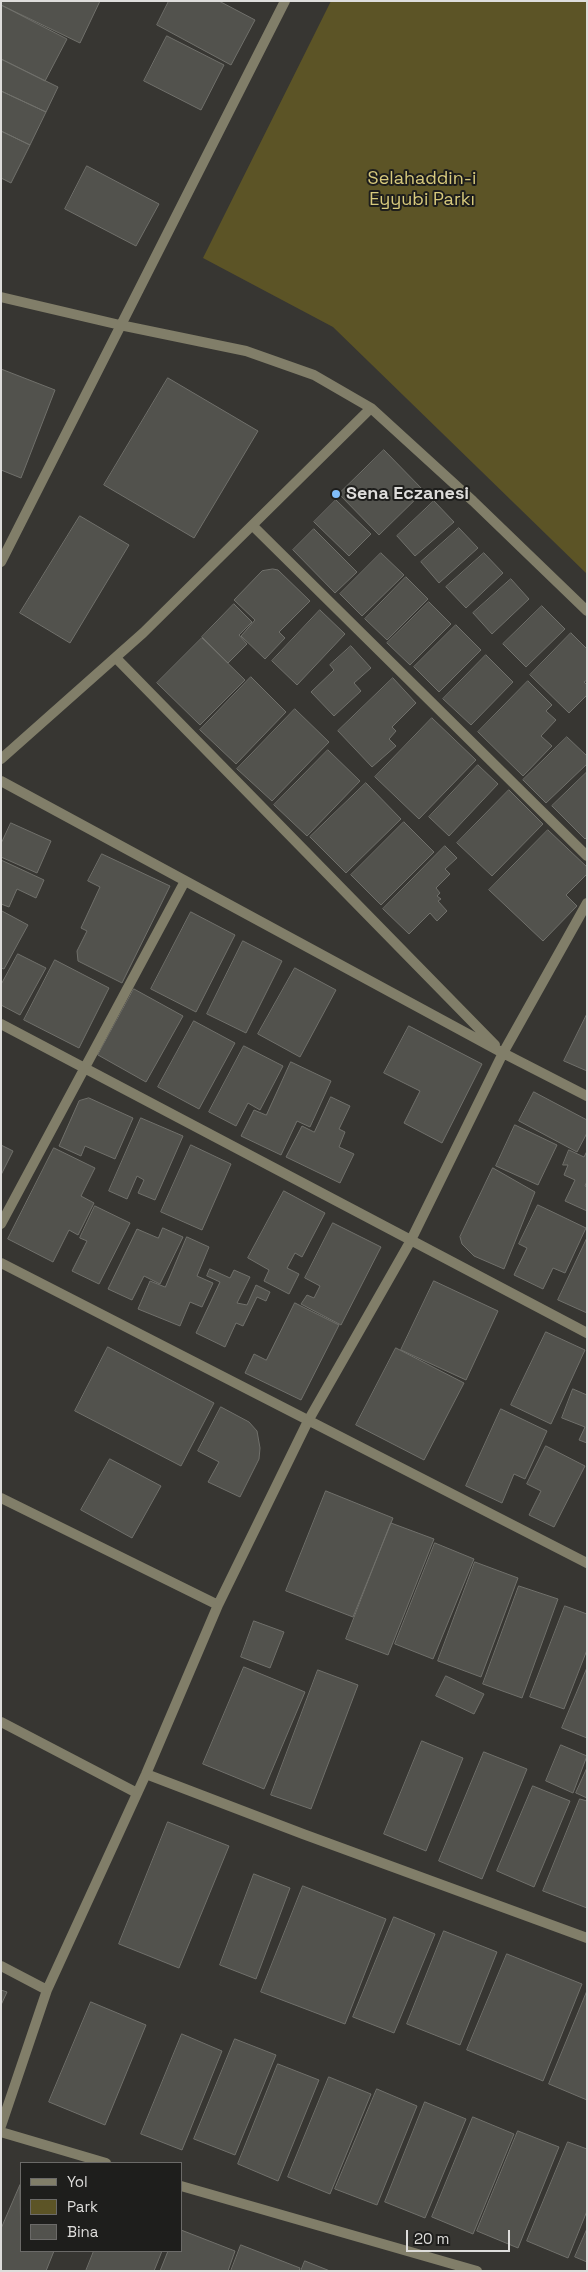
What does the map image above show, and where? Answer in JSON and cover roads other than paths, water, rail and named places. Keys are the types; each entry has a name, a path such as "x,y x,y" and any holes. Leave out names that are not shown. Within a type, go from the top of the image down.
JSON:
{"street":[{"path":"1,562 285,1"},
{"path":"1,297 120,326 246,351 314,375 371,408 473,501 587,612"},
{"path":"1,759 116,658 253,526 371,408"},
{"path":"253,526 587,856"},
{"path":"116,658 502,1053"},
{"path":"1,781 502,1053 587,1096"},
{"path":"1,1224 185,881"},
{"path":"1,2126 47,1990 146,1774 218,1605 308,1422 410,1242 502,1053 587,903"},
{"path":"1,1024 410,1242 587,1333"},
{"path":"1,1263 308,1422 587,1563"},
{"path":"1,1498 218,1605"},
{"path":"1,1722 137,1793"},
{"path":"146,1774 303,1834 587,1938"},
{"path":"1,1966 47,1990"},
{"path":"1,2132 103,2162"},
{"path":"182,2186 476,2271"}],"place":[{"name":"Sena Eczanesi","path":"336,494"}],"park label":[{"name":"Selahaddin-i Eyyubi Parkı","path":"422,189"}]}
